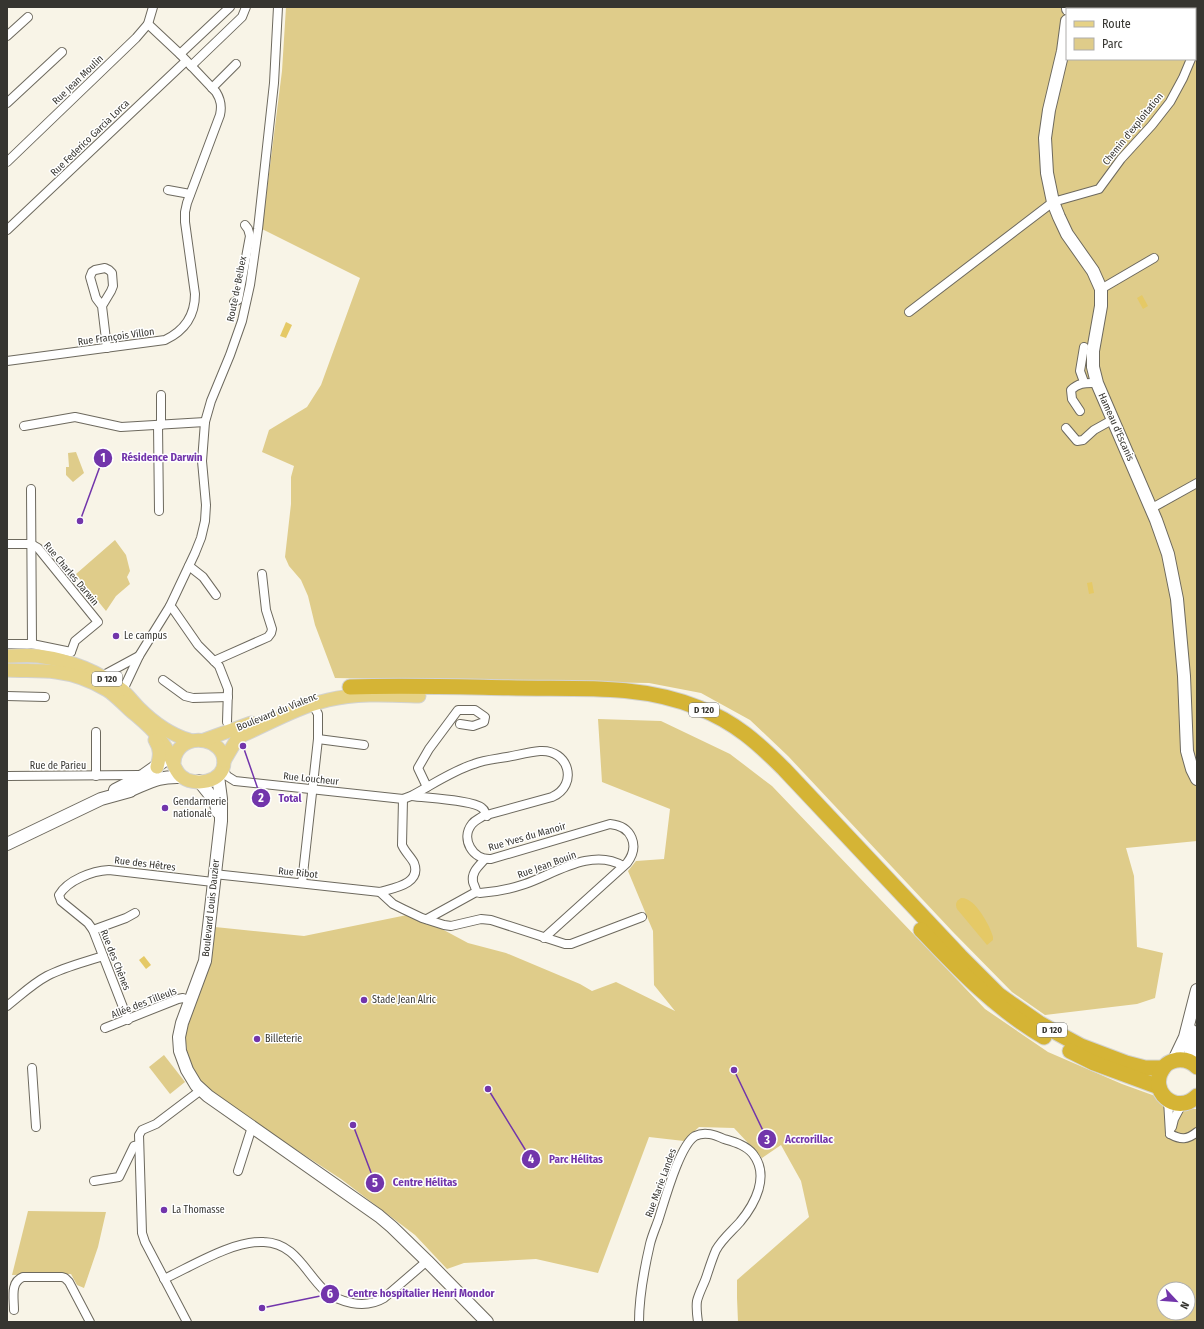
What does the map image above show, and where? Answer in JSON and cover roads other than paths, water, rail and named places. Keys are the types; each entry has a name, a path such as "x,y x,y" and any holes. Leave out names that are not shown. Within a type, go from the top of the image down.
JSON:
{"highway":[{"name":"D 120","path":"350,687 419,686 621,690 664,696 699,707 719,716 759,744 960,956 999,995 1039,1023 1081,1046 1126,1063 1144,1068 1169,1064"},
{"name":"D 120","path":"419,696 621,700 662,705 680,710 714,725 742,744 776,774 956,967 992,1001 1025,1026 1053,1043 1094,1063 1159,1087"},
{"path":"1194,1065 1182,1060 1169,1064 1159,1077 1159,1087 1162,1094 1175,1102 1190,1101 1197,1096"}],"main road":[{"name":"D 120","path":"7,656 36,656 55,659 89,670 102,676 123,690 139,708 168,732 190,740"},
{"name":"D 120","path":"7,670 56,672 83,678 107,690 146,724 158,736 174,757"},
{"name":"Boulevard du Vialenc","path":"204,740 249,724 308,698 350,687"},
{"name":"D 120","path":"222,769 237,739 243,735 313,705 327,700 360,695 419,696"},
{"path":"146,724 159,748 160,754 157,767"},
{"path":"190,740 204,740 215,746 222,755 222,769 208,781 188,780 182,777 176,769 174,757 190,740"}],"street":[{"name":"Rue Jean Moulin","path":"7,162 136,38 148,24 153,7"},
{"path":"186,60 230,7"},
{"path":"186,60 242,17 246,7"},
{"name":"Route de Belbex","path":"123,690 138,656 170,606 202,538 206,505 202,461 205,422 210,401 230,355 242,321 250,285 258,229 274,83 278,7"},
{"path":"7,36 28,17"},
{"name":"Rue François Villon","path":"7,361 165,340 182,330 189,320 195,303 195,294 185,222 185,212 190,194 222,107 220,99 212,88 186,60 148,24"},
{"name":"Hameau d'Escanis","path":"1066,28 1063,50 1049,110 1045,138 1047,173 1053,202 1067,234 1093,271 1101,289 1101,306 1093,351 1093,367 1097,383 1152,508 1168,554 1177,599 1184,676 1187,751 1192,769 1197,779"},
{"path":"7,103 62,52"},
{"name":"Rue Federico Garcia Lorca","path":"7,230 186,60"},
{"name":"Chemin d'exploitation","path":"1053,202 1099,189 1121,159 1152,125 1170,102 1191,60"},
{"path":"212,88 236,64"},
{"path":"168,190 190,194"},
{"path":"909,312 1053,202"},
{"path":"234,302 238,300 250,236 245,225"},
{"path":"1101,289 1154,258"},
{"path":"241,284 250,285"},
{"path":"102,306 107,348"},
{"path":"1084,347 1080,371 1084,382"},
{"path":"1080,411 1072,399 1071,390 1084,382 1097,383"},
{"path":"159,511 161,395"},
{"path":"24,426 74,417 121,427 205,422"},
{"path":"1066,428 1077,441 1083,440 1094,430 1112,420"},
{"path":"1152,508 1197,483"},
{"path":"31,489 31,544"},
{"name":"Rue Charles Darwin","path":"7,544 31,544 38,548 98,622 75,641 71,652"},
{"name":"Rue Charles Darwin","path":"31,544 32,644"},
{"path":"189,566 203,577 216,596"},
{"path":"214,661 268,637 271,633 272,629 266,610 262,574"},
{"path":"170,606 198,645 219,666 228,689 227,722"},
{"path":"7,644 32,644 71,652 89,670"},
{"name":"Route de Belbex","path":"102,676 138,656"},
{"path":"163,680 185,696 193,698 228,697"},
{"path":"7,696 45,697"},
{"path":"302,883 318,739 318,714 313,705"},
{"path":"427,787 418,768 429,749 458,710 475,710 485,716 484,722 473,726 460,724"},
{"path":"96,732 96,776"},
{"path":"318,739 364,745"},
{"name":"Rue Yves du Manoir","path":"403,798 411,796 464,768 482,761 541,751 554,753 560,757 564,762 568,773 568,780 565,786 557,794 483,816 472,824 467,836 473,852 485,859 491,859 610,824 625,829 632,837 633,844 631,858 544,938"},
{"path":"126,788 174,757"},
{"name":"Rue Loucheur","path":"222,769 227,776 235,781 403,798"},
{"name":"Boulevard Louis Dauzier","path":"222,769 221,821 205,961 190,1001 179,1037 180,1051 187,1070 195,1084 214,1101 379,1216 427,1261 487,1322"},
{"name":"Rue de Parieu","path":"7,776 144,775"},
{"path":"109,776 126,788"},
{"path":"7,844 101,799 105,795 157,778 182,777"},
{"name":"Boulevard Louis Dauzier","path":"199,781 215,801 221,821"},
{"path":"411,796 474,804 483,808 487,816"},
{"path":"380,892 406,884 410,881 415,871 413,862 405,852 401,839 403,798"},
{"path":"427,920 476,892 473,882 474,872 485,859"},
{"name":"Rue Jean Bouin","path":"476,892 480,893 508,889 525,884 564,867 588,861 611,861 623,866"},
{"name":"Rue des Hêtres","path":"59,895 63,889 85,875 97,870 122,870 214,878"},
{"name":"Rue Ribot","path":"214,878 302,883 380,892"},
{"path":"380,892 393,904 402,909 427,920 444,925 451,926 481,919 491,920 559,943 571,944 642,917"},
{"name":"Rue des Chênes","path":"59,895 61,901 88,923 93,930 128,1020"},
{"path":"93,930 126,918 135,912"},
{"path":"7,1006 29,987 55,972 103,956"},
{"path":"1194,1065 1195,1006 1197,990"},
{"name":"Allée des Tilleuls","path":"104,1028 128,1020 178,999 183,998 190,1001"},
{"path":"1169,1064 1185,1037 1195,1006"},
{"path":"32,1068 36,1127"},
{"path":"187,1322 145,1242 142,1233 139,1135 142,1130 156,1124 201,1090"},
{"path":"1170,1134 1175,1102"},
{"path":"1170,1134 1174,1119 1175,1102"},
{"path":"238,1171 252,1127"},
{"path":"1170,1134 1182,1139 1191,1137 1197,1132"},
{"name":"Rue Marie Landes","path":"639,1322 641,1291 650,1242 675,1172 688,1143 702,1134 711,1134 742,1145 752,1153 759,1163 761,1174 760,1188 751,1207 716,1250 697,1301 698,1322"},
{"path":"94,1181 119,1178 134,1146 139,1145"},
{"path":"164,1279 222,1251 240,1245 264,1241 279,1245 295,1254 324,1290 332,1296 345,1301 366,1304 384,1298 427,1261"},
{"path":"14,1310 14,1288 17,1280 24,1277 62,1277 69,1282 90,1322"}],"place":[{"name":"Résidence Darwin","path":"80,521"},
{"name":"Le campus","path":"116,636"},
{"name":"Total","path":"243,746"},
{"name":"Gendarmerie nationale","path":"165,808"},
{"name":"Stade Jean Alric","path":"364,1000"},
{"name":"Billeterie","path":"257,1039"},
{"name":"Accrorillac","path":"734,1070"},
{"name":"Parc Hélitas","path":"488,1089"},
{"name":"Centre Hélitas","path":"353,1125"},
{"name":"La Thomasse","path":"164,1210"},
{"name":"Centre hospitalier Henri Mondor","path":"262,1308"}]}
